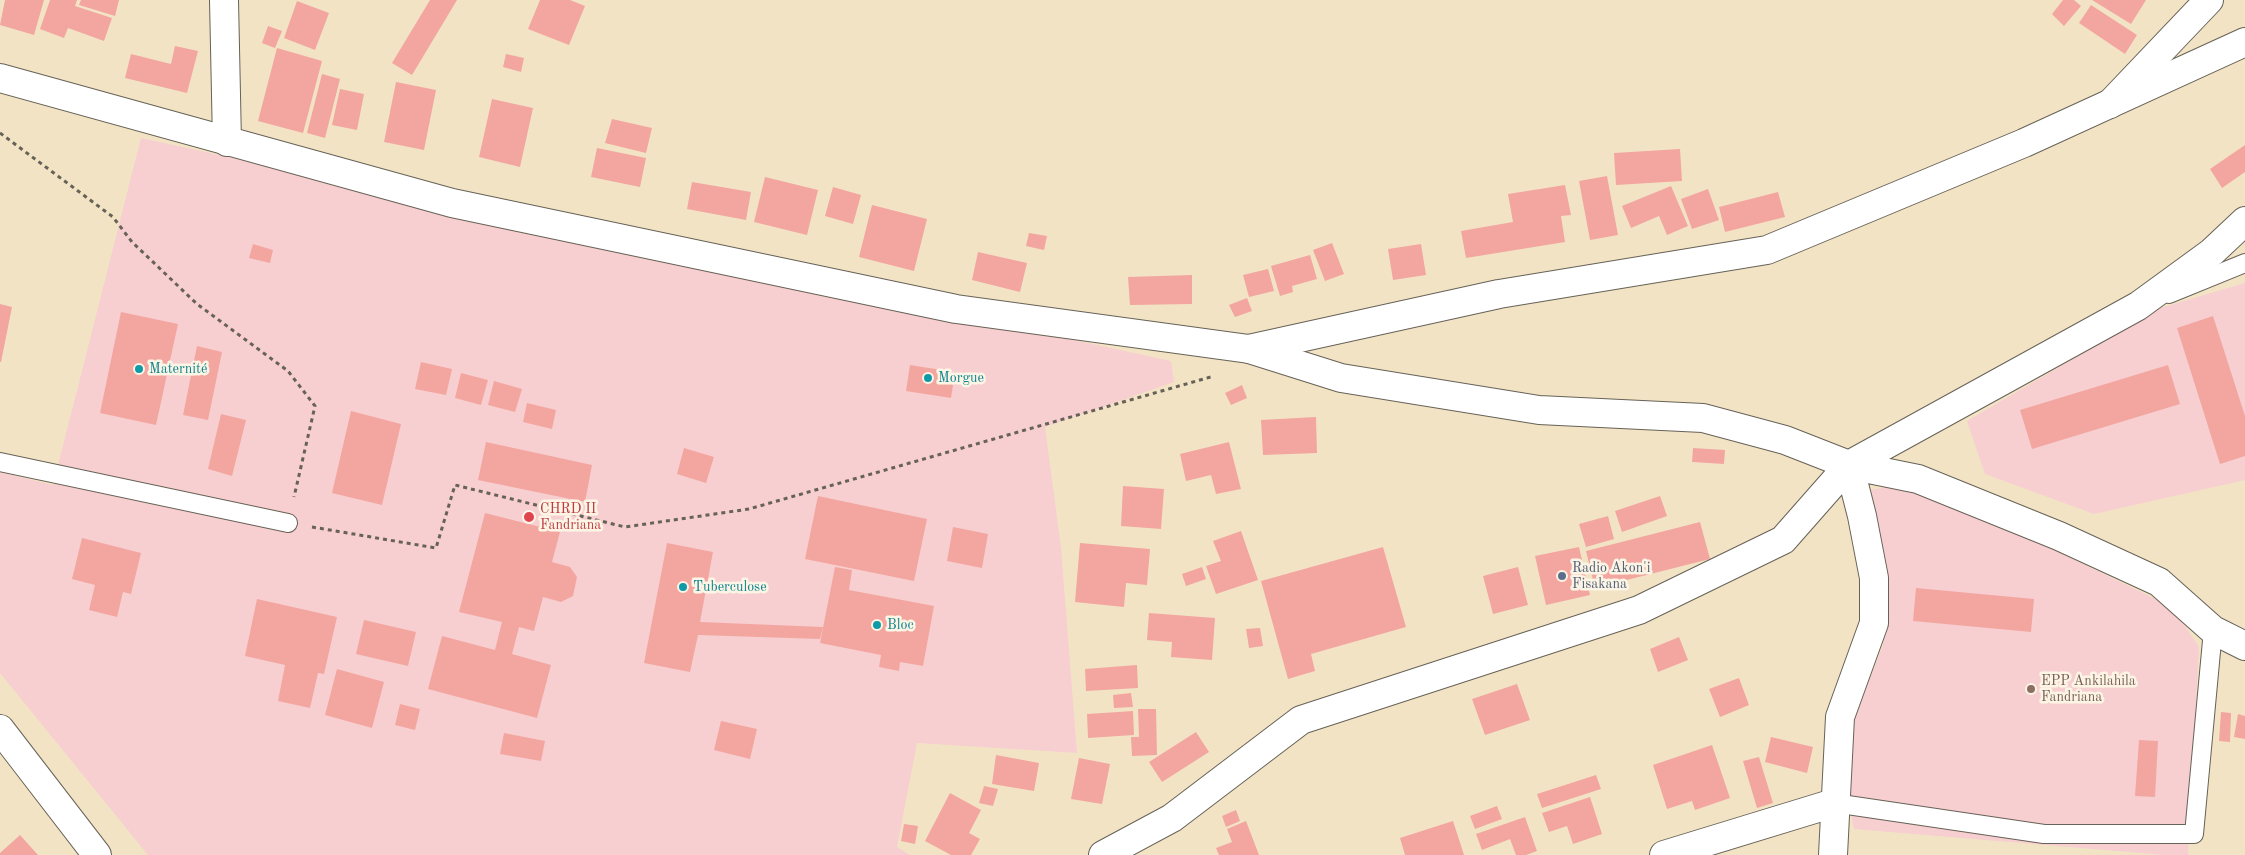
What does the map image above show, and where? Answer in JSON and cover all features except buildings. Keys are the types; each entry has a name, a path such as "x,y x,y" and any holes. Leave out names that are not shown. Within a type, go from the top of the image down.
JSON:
{"street":[{"path":"224,0 228,142"},
{"path":"2110,104 2209,0"},
{"path":"1249,349 1499,294 1767,250 2024,143 2245,42"},
{"path":"0,78 452,203 956,308 1249,349 1341,378 1539,410 1702,418 1785,440 1849,465 1918,479 2059,536 2159,582 2213,630 2245,646"},
{"path":"1103,855 1172,818 1301,720 1639,610 1783,540 1849,465 2138,306 2212,252 2245,221"},
{"path":"1833,855 1834,803 1840,717 1874,623 1874,578 1862,516 1849,465"},
{"path":"0,729 97,855"},
{"path":"1664,855 1834,803"}],"lane":[{"path":"2138,306 2245,263"},
{"path":"0,462 288,523"},
{"path":"1834,803 2044,834 2194,834 2213,630"}],"path":[{"path":"0,133 113,217 132,242 197,304 288,371 315,406 288,523 436,548 454,485 625,527 749,509 1225,373 1249,349"}],"shaded area":[{"name":"CHRD II Fandriana","path":"141,138 1171,361 1174,382 1045,427 1061,548 1077,753 917,743 897,847 910,855 148,855 0,673 0,472 53,485"},
{"path":"2245,283 2245,480 2094,514 1985,474 1967,421 2160,308"},
{"name":"EPP Ankilahila Fandriana","path":"1899,485 1974,511 2172,607 2199,647 2188,855 2165,855 1854,829 1849,803 1849,731 1883,645 1887,590 1869,490"}],"place":[{"name":"Maternité","path":"139,369"},
{"name":"Morgue","path":"928,378"},
{"name":"CHRD II Fandriana","path":"529,517"},
{"name":"Radio Akon'i Fisakana","path":"1562,576"},
{"name":"Tuberculose","path":"683,587"},
{"name":"Bloc","path":"877,625"},
{"name":"EPP Ankilahila Fandriana","path":"2031,689"}]}
